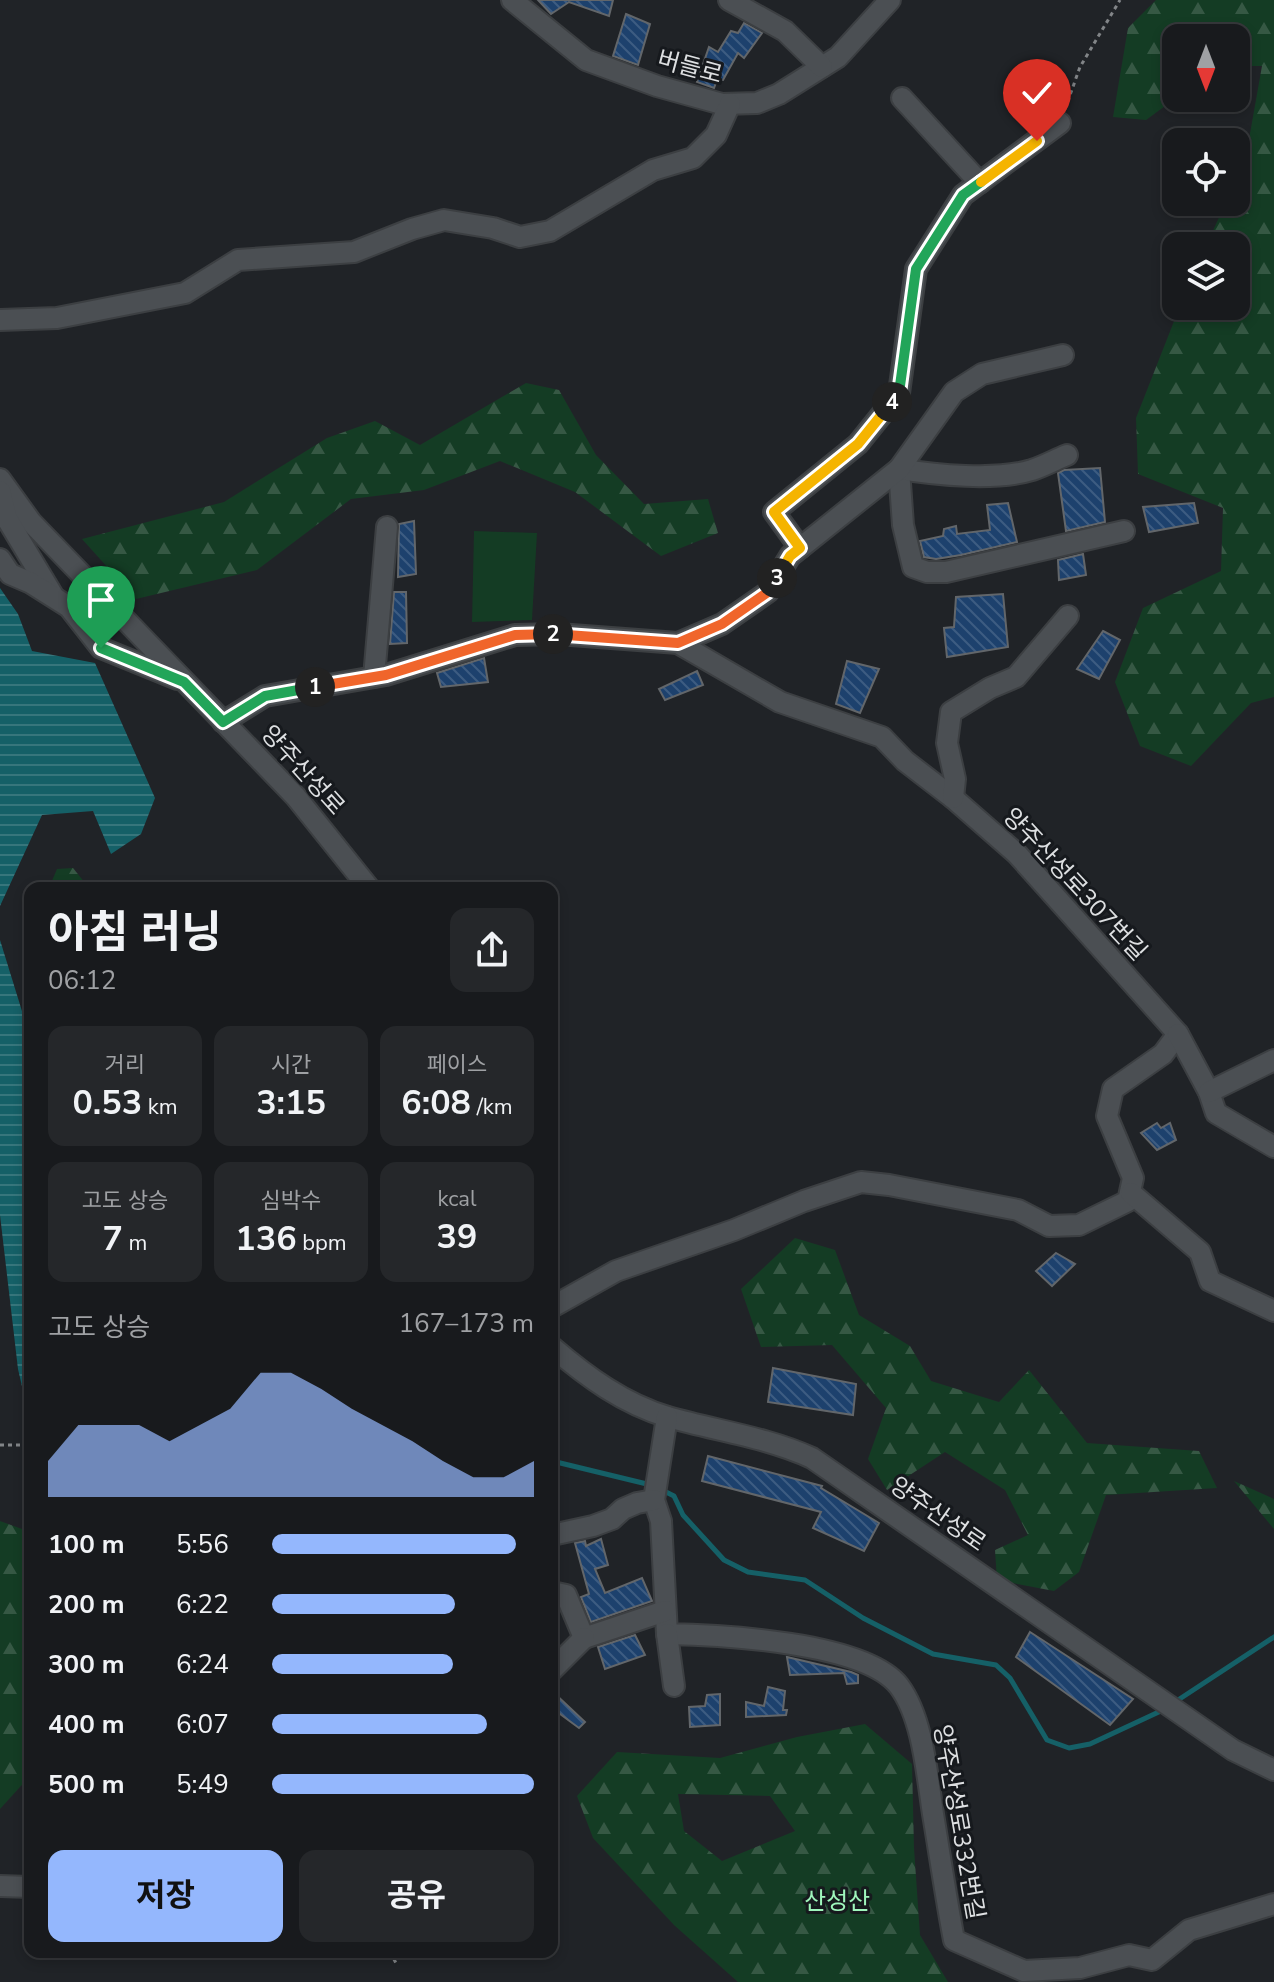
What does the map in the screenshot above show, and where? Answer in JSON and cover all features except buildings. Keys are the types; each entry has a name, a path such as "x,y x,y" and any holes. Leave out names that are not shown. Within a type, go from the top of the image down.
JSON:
{"street":[{"name":"버들로","path":"512,0 586,60 657,86 722,104 757,103 779,94 838,57 890,0"},
{"path":"729,0 785,31 822,67"},
{"path":"902,98 980,183"},
{"path":"0,320 57,318 185,293 238,260 354,252 444,220 493,228 520,237 550,231 653,170 693,158 716,135 730,104"},
{"path":"800,548 774,512 858,444 899,393 916,269 963,195 1060,123"},
{"name":"양주산성로307번길","path":"678,643 722,624 768,592 790,556 899,469 954,392 982,374 1063,355"},
{"path":"1067,455 1029,471 982,475 933,474 899,469 903,525 913,567 927,572 946,572 1124,531"},
{"name":"양주산성로","path":"0,479 31,522 296,797 364,882"},
{"path":"0,491 7,519 55,597"},
{"path":"374,677 387,527"},
{"path":"0,559 10,574 69,607 101,648 184,682"},
{"path":"953,798 955,779 947,743 951,712 990,688 1016,677 1068,616"},
{"name":"양주산성로307번길","path":"223,722 265,696 374,677 515,635 558,634 678,643 780,702 882,737 905,761 1017,854 1178,1034 1209,1092 1216,1113 1274,1147"},
{"path":"558,1304 616,1271 861,1182 1018,1210 1049,1226 1079,1225 1128,1201 1133,1178 1107,1116 1113,1089 1163,1054 1178,1034"},
{"path":"1209,1092 1274,1060"},
{"path":"1131,1193 1200,1252 1210,1281 1274,1311"},
{"name":"양주산성로","path":"558,1352 613,1393 667,1417 765,1440 812,1458 1233,1750 1274,1770"},
{"path":"558,1362 575,1367"},
{"path":"667,1417 655,1491 661,1521 665,1611 674,1686"},
{"path":"558,1534 612,1519 655,1491"},
{"path":"558,1593 566,1595 584,1638"},
{"path":"558,1664 584,1638 665,1611"},
{"name":"양주산성로332번길","path":"667,1634 732,1635 834,1652 855,1657 897,1683 909,1703 924,1754 954,1940 996,1959 1024,1971 1080,1968 1129,1955 1152,1960 1189,1930 1274,1904"},
{"path":"0,1886 24,1887"}],"path":[{"path":"1060,123 1080,67 1120,0"},
{"path":"0,1445 24,1445"},
{"path":"393,1958 397,1965"}],"green space":[{"path":"1156,0 1274,0 1274,697 1251,703 1191,766 1140,746 1115,682 1143,608 1221,571 1223,508 1138,474 1136,418 1174,320 1250,320 1250,232 1212,232 1220,216 1250,216 1250,134 1262,66 1250,66 1250,24 1162,24 1162,108 1146,120 1113,117 1128,28"},
{"path":"526,383 559,390 596,455 644,504 708,499 718,533 661,556 575,492 500,461 424,490 351,499 257,570 136,599 82,539 224,502 327,438 375,421 420,445"},
{"path":"474,531 537,533 532,620 472,622"},
{"path":"73,868 84,882 52,882 57,869"},
{"path":"795,1238 835,1250 859,1315 910,1346 931,1381 999,1402 1029,1370 1087,1443 1199,1451 1217,1488 1106,1495 1079,1572 1054,1591 997,1580 995,1550 1028,1535 1005,1490 945,1452 887,1490 868,1459 886,1408 832,1345 761,1347 741,1289"},
{"path":"1234,1481 1274,1499 1274,1529"},
{"path":"0,1521 22,1529 24,1540 24,1783 0,1809"},
{"name":"산성산","path":"865,1724 912,1764 920,1935 948,1982 738,1982 674,1925 593,1838 577,1796 617,1752 720,1758 797,1737","holes":["678,1794 770,1796 795,1831 722,1861 684,1831"]}],"water":[{"path":"0,588 18,614 32,651 95,663 155,798 141,834 111,854 93,811 42,815 0,906"},
{"path":"0,940 24,1018 24,1395 18,1369 0,1215"}],"waterway":[{"path":"558,1462 651,1485"},
{"path":"660,1489 674,1496 683,1515 724,1560 748,1572 805,1580 863,1618 933,1654 996,1665 1010,1678 1047,1740 1069,1748 1090,1744 1163,1710"},
{"path":"1175,1702 1274,1637"}],"route":[{"path":"101,648 184,682 223,722 265,696 386,675 515,635 558,634 678,643 722,624 768,592 790,556 800,548 774,512 858,444 899,393 916,269 963,195 1037,141"}]}
